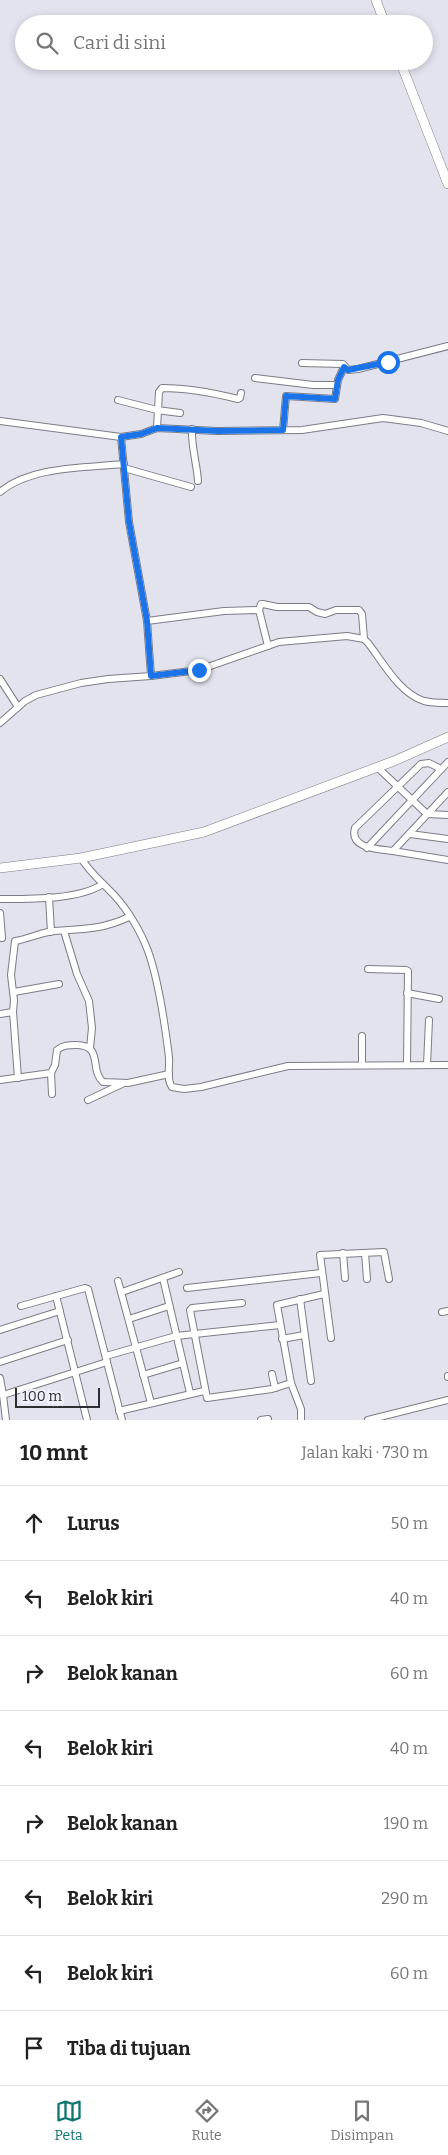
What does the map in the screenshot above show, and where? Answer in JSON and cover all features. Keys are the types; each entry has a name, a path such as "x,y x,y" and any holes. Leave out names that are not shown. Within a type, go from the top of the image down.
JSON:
{"main road":[{"path":"376,0 382,15"},
{"path":"404,70 448,184"},
{"path":"0,868 80,858 204,832 377,767 448,737"}],"street":[{"path":"302,363 343,364 348,370 358,369 448,346"},
{"path":"283,430 286,396 335,399 336,385 344,367"},
{"path":"255,378 313,385 336,385"},
{"path":"157,428 159,392 162,388 206,391 238,399 240,394"},
{"path":"118,400 157,410 180,412"},
{"path":"0,421 121,437 141,434 157,428 218,431 302,430 383,418 421,423 448,431"},
{"path":"192,429 191,440 194,446 198,481"},
{"path":"121,437 129,522 147,621 151,676"},
{"path":"0,492 14,482 33,475 88,467 124,466 191,487"},
{"path":"268,646 259,610 261,604 277,607 309,607 317,612 326,614 336,610 359,610 362,614 364,639 402,686 414,696 425,701 448,703"},
{"path":"147,621 259,610"},
{"path":"0,723 18,707 36,695 81,683 199,670 279,642 347,636 364,639"},
{"path":"0,679 18,707"},
{"path":"0,693 9,691"},
{"path":"367,848 448,762"},
{"path":"441,769 429,763 424,763 397,786 355,828 355,838 367,848 448,860"},
{"path":"377,767 427,814 448,815"},
{"path":"393,851 447,793"},
{"path":"410,834 448,839"},
{"path":"80,858 87,868 115,896 143,939 152,965 169,1059 169,1082 172,1087 184,1089 288,1066 362,1064 448,1065"},
{"path":"0,899 50,897 85,893 103,884"},
{"path":"50,897 51,932"},
{"path":"0,912 1,938 15,941 51,932 83,931 130,918"},
{"path":"64,931 77,974 89,1001 92,1028 90,1048 101,1081 124,1084"},
{"path":"15,941 11,975 14,992 13,1012 18,1078"},
{"path":"368,969 407,970 407,1064"},
{"path":"14,992 59,984"},
{"path":"407,993 439,999"},
{"path":"0,1014 13,1012"},
{"path":"427,1065 429,1020"},
{"path":"362,1036 362,1064"},
{"path":"52,1094 51,1073 54,1069 55,1055 59,1048 68,1045 83,1045 90,1048"},
{"path":"0,1080 51,1073"},
{"path":"88,1100 124,1084 169,1074"},
{"path":"331,1338 320,1255 382,1251 386,1254 389,1279"},
{"path":"365,1252 367,1279"},
{"path":"343,1253 345,1278"},
{"path":"122,1292 180,1272"},
{"path":"187,1288 321,1273"},
{"path":"163,1278 190,1393"},
{"path":"118,1281 150,1403"},
{"path":"21,1306 85,1288 88,1290 122,1420"},
{"path":"301,1420 302,1409 291,1383 277,1305 324,1294"},
{"path":"56,1296 87,1420"},
{"path":"300,1299 311,1381"},
{"path":"242,1304 192,1308 189,1311 207,1398 275,1388 291,1383"},
{"path":"129,1319 169,1306"},
{"path":"0,1330 60,1311"},
{"path":"3,1395 76,1372 136,1347 176,1336 280,1325"},
{"path":"282,1339 304,1335"},
{"path":"0,1362 68,1340"},
{"path":"143,1375 183,1363"},
{"path":"272,1374 275,1388"},
{"path":"0,1378 3,1410 6,1420"},
{"path":"119,1411 204,1390"},
{"path":"368,1420 448,1400"}],"route":[{"path":"199,670 151,676 147,621 129,522 121,437 141,434 157,428 218,431 283,430 286,396 335,399 336,385 344,367 348,370 358,369 388,362"}]}
